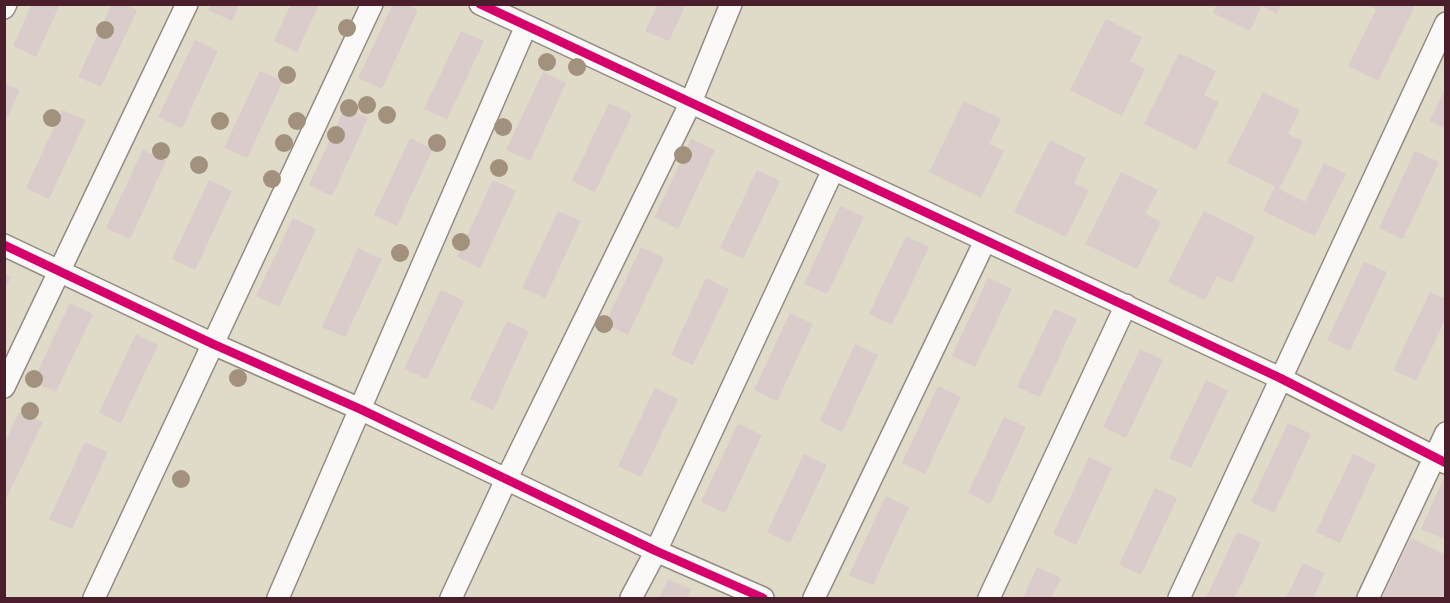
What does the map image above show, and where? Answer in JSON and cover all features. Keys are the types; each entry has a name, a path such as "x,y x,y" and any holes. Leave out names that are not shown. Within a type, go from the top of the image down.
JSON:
{"street":[{"path":"4,387 187,4"},
{"path":"94,598 372,4"},
{"path":"480,4 1281,378 1440,460"},
{"path":"451,598 690,102 731,4"},
{"path":"1179,598 1446,23"},
{"path":"278,598 526,26"},
{"path":"631,598 656,551 833,170"},
{"path":"814,598 985,241"},
{"path":"4,245 213,344 360,409 656,551 763,598"},
{"path":"989,598 1126,305"},
{"path":"1368,598 1440,460 1446,433"}],"building":[{"path":"32,4 60,4 36,57 13,46"},
{"path":"112,4 124,4 137,10 101,87 78,77"},
{"path":"211,4 240,4 232,21 208,10"},
{"path":"291,4 319,4 297,52 274,41"},
{"path":"393,4 405,4 418,10 382,89 358,78"},
{"path":"658,4 686,4 669,41 645,31"},
{"path":"1217,4 1281,4 1277,14 1262,6 1250,31 1213,13"},
{"path":"1366,4 1416,4 1378,81 1348,66 1376,10"},
{"path":"1106,19 1142,37 1130,61 1145,69 1122,116 1070,90"},
{"path":"461,31 484,41 447,119 424,109"},
{"path":"195,40 218,51 182,128 158,117"},
{"path":"1179,53 1216,71 1204,95 1219,102 1196,150 1144,124"},
{"path":"260,71 283,81 247,158 224,148"},
{"path":"543,72 566,83 530,161 506,150"},
{"path":"4,83 20,90 4,124"},
{"path":"1446,87 1446,129 1430,121"},
{"path":"1263,92 1300,110 1288,134 1303,141 1279,189 1305,202 1324,163 1346,174 1315,236 1263,211 1275,186 1227,163"},
{"path":"964,101 1001,119 989,144 1004,151 981,198 929,172"},
{"path":"609,103 632,114 595,192 572,181"},
{"path":"345,107 368,118 332,196 309,185"},
{"path":"62,110 86,120 49,199 26,188"},
{"path":"410,138 433,149 397,226 374,215"},
{"path":"691,139 715,150 678,229 655,217"},
{"path":"1050,140 1086,158 1074,183 1089,190 1066,237 1014,212"},
{"path":"143,150 166,161 130,239 106,228"},
{"path":"1415,151 1439,162 1403,239 1379,228"},
{"path":"757,170 780,181 743,259 720,248"},
{"path":"1121,172 1158,190 1145,214 1161,222 1137,269 1085,244"},
{"path":"209,180 232,191 195,270 172,259"},
{"path":"493,180 516,191 480,268 457,257"},
{"path":"840,206 864,217 827,294 804,284"},
{"path":"558,211 581,221 545,298 522,288"},
{"path":"1204,211 1255,237 1232,283 1217,276 1205,300 1168,282"},
{"path":"293,218 316,229 279,307 256,296"},
{"path":"906,236 929,247 892,325 869,314"},
{"path":"641,247 664,258 628,335 605,324"},
{"path":"358,248 382,259 345,337 322,327"},
{"path":"1364,262 1387,272 1350,351 1327,340"},
{"path":"4,273 11,277 4,291"},
{"path":"706,278 729,289 693,365 671,355"},
{"path":"988,278 1012,289 975,367 952,356"},
{"path":"441,290 464,301 427,379 404,369"},
{"path":"1430,292 1446,299 1446,317 1416,381 1393,370"},
{"path":"70,303 93,314 56,392 33,382"},
{"path":"1054,309 1077,319 1040,397 1017,387"},
{"path":"790,313 813,324 777,401 754,390"},
{"path":"507,321 529,331 493,410 470,399"},
{"path":"136,334 158,345 121,423 99,413"},
{"path":"855,344 878,355 842,432 820,421"},
{"path":"1140,349 1163,360 1126,438 1103,427"},
{"path":"1206,380 1228,391 1191,468 1169,458"},
{"path":"938,386 961,397 925,474 902,463"},
{"path":"655,388 678,399 641,477 618,466"},
{"path":"19,412 43,422 6,499 4,498 4,444"},
{"path":"1004,417 1026,427 990,504 968,493"},
{"path":"1288,423 1311,434 1274,513 1251,502"},
{"path":"738,424 762,435 725,513 701,502"},
{"path":"85,442 108,452 72,529 49,519"},
{"path":"804,454 827,465 790,543 767,532"},
{"path":"1353,454 1376,465 1340,543 1316,532"},
{"path":"1089,457 1112,468 1076,545 1053,534"},
{"path":"1443,480 1446,481 1446,540 1421,529"},
{"path":"1155,488 1177,498 1141,575 1119,565"},
{"path":"886,496 909,507 873,585 849,575"},
{"path":"1237,532 1261,542 1243,581 1234,598 1206,598"},
{"path":"1411,538 1446,555 1446,598 1382,598"},
{"path":"1303,563 1325,573 1313,598 1286,598"},
{"path":"1037,567 1061,578 1051,598 1023,598"},
{"path":"668,579 691,589 687,598 659,598"}],"cycle path":[{"path":"480,4 1280,378 1446,463"},
{"path":"4,245 213,344 360,409 656,551 763,598"}]}
